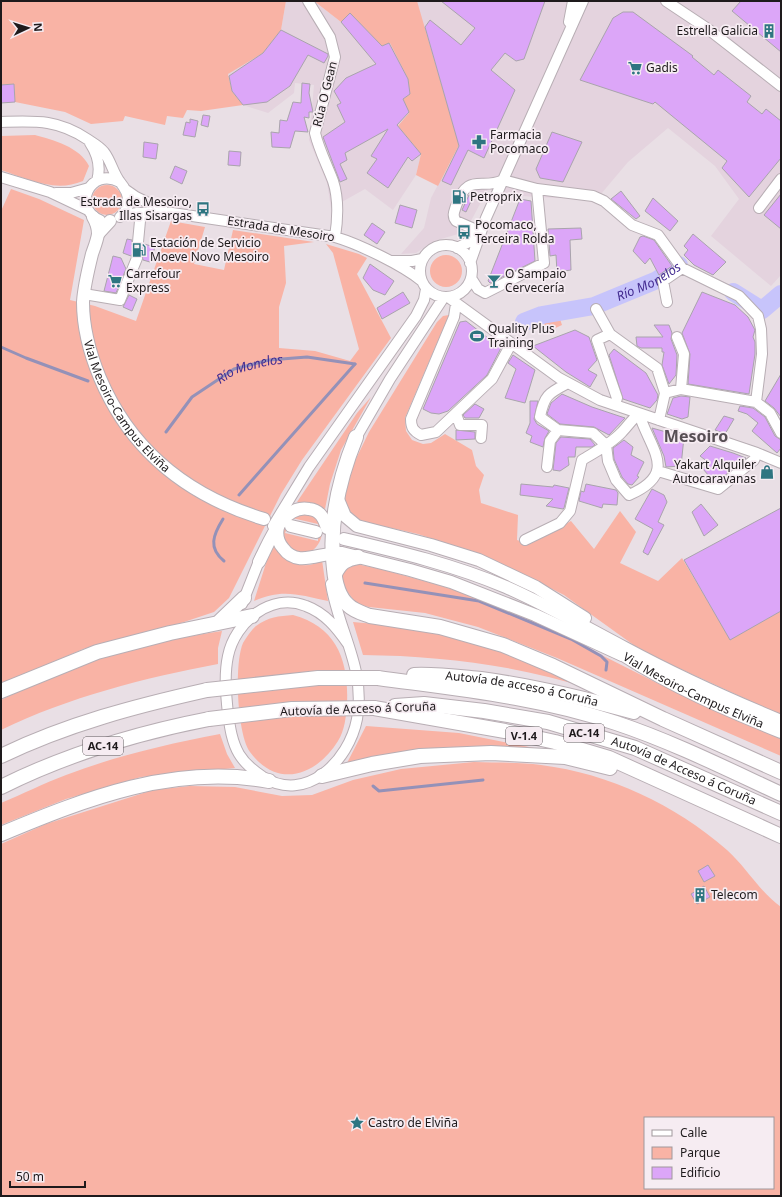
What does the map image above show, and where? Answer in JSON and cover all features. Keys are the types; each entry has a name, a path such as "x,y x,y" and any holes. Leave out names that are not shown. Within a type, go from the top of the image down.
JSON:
{"highway":[{"path":"356,437 343,473 337,497 332,527 330,553 342,599 347,605 359,612 440,627 487,640 554,666 663,719 781,772"},
{"path":"335,574 338,567 344,561 358,557"},
{"path":"217,623 244,598"},
{"path":"1,692 97,652 170,633 245,617"},
{"name":"Autovía de acceso á Coruña","path":"378,678 421,675 458,676 504,682 549,690 663,719"},
{"name":"Autovía de Acceso á Coruña","path":"1,756 34,740 95,718 151,702 207,690 318,678 378,678 502,695 567,709 616,723 666,742 781,794"},
{"name":"Autovía de Acceso á Coruña","path":"1,787 80,753 170,727 209,719 292,709 335,707 374,708 424,704 484,711 548,722 635,748 781,813"},
{"name":"V-1.4","path":"374,708 555,742 609,758 781,836"},
{"path":"322,776 372,764 420,756 491,753 565,757 668,784"},
{"path":"1,834 71,806 138,786 168,779 225,776 269,781"}],"main road":[{"path":"91,214 98,234"},
{"name":"Vial Mesoiro-Campus Elviña","path":"110,221 98,234 87,274 84,294 84,322 87,343 108,395 132,436 170,472 196,489 232,508 264,519"},
{"path":"337,497 345,516 353,524 363,528 448,550 504,571 536,587 606,632 624,652"},
{"path":"259,562 278,527 287,514 302,508 318,512 322,516 321,530 291,526"},
{"path":"278,527 277,535 280,544 285,551 293,557 306,559 330,553 358,557 450,582 624,652"},
{"name":"Vial Mesoiro-Campus Elviña","path":"344,539 446,564 505,587 595,631 663,679 781,732"},
{"name":"Vial Mesoiro-Campus Elviña","path":"624,652 781,721"}],"street":[{"name":"Rúa O Gean","path":"308,1 330,37 335,57 315,133 317,143 333,182 338,206 335,237"},
{"path":"563,43 573,1"},
{"path":"537,189 544,263 490,292 482,292 471,278 470,263 486,218 583,1"},
{"path":"577,15 587,1"},
{"path":"666,1 708,29 781,86"},
{"path":"679,1 708,29"},
{"path":"1,122 36,121 56,124 76,132 103,151 128,195 128,206 122,216 110,221 101,221 50,192 1,177"},
{"path":"89,141 98,160 99,173 97,181"},
{"path":"50,192 71,193 89,188 97,181 111,178 123,186"},
{"path":"759,208 781,179"},
{"path":"475,234 472,228 456,221 454,218 459,197 470,185 475,183 497,184 503,180 537,189 593,196 604,201 632,225 658,235 682,268 739,296 758,316 761,329 762,354 756,402"},
{"name":"Estrada de Mesoiro","path":"123,186 152,206 172,213"},
{"path":"89,188 85,199 91,214"},
{"name":"Estrada de Mesoiro","path":"122,216 137,213 172,213 335,237 350,241 385,260 424,285 434,295 449,299 568,383 600,400 757,453 781,463"},
{"path":"137,213 140,221 138,242"},
{"path":"457,248 467,243 486,218"},
{"path":"470,263 465,254 457,248 444,245 431,249 422,259 420,270 424,285 424,300 416,316 309,467 282,509 273,527 244,598 245,617 234,638 228,656 226,685 228,708 233,739 240,755 248,765 269,781 288,786 299,785 322,776 336,762 348,745 356,721 359,696 358,675 334,602 330,553 321,530 338,475 356,437 390,379 449,299 463,291 471,278"},
{"path":"84,294 120,300 137,258"},
{"name":"Estrada de Mesoiro","path":"385,260 405,262 422,259"},
{"path":"667,302 663,281 682,268"},
{"path":"463,291 466,305 472,315"},
{"path":"449,299 454,317 411,419 411,426 421,435 429,435 436,432 492,379 511,344"},
{"path":"596,309 610,334 657,368 665,393 659,420"},
{"path":"610,334 597,340 617,398 616,405"},
{"path":"677,337 684,354 681,389"},
{"path":"525,540 560,523 570,511 582,460 606,445 622,433 639,414 657,458 658,470 652,480 640,490 629,495 616,480 608,461 606,445 593,433 558,430 540,417 543,402 551,392 568,383"},
{"path":"665,393 681,389 756,402 770,413 780,429"},
{"path":"456,414 460,425 482,425 481,438"},
{"path":"547,467 550,441 558,430"},
{"path":"658,470 718,489 754,460 757,453"},
{"path":"245,617 275,604 291,602 299,604 327,618 337,628 348,644"}],"shaded area":[{"path":"286,1 314,1 341,22 350,13 374,1 781,1 781,275 771,286 711,236 739,199 715,166 668,128 628,162 601,194 556,198 505,195 488,189 465,232 434,241 416,253 401,254 424,228 431,198 459,145 421,154 416,175 393,210 365,189 331,208 327,183 309,140 314,85 295,83 294,93 268,113 243,105 232,91 228,74 281,30"}],"green space":[{"path":"2,1 286,1 281,30 263,53 228,74 232,91 243,105 201,111 187,110 183,118 167,116 165,125 125,116 123,121 91,124 65,112 15,102 14,84 1,85"},
{"path":"314,1 417,1 459,145 438,186 416,175 421,154 398,126 409,113 403,99 410,94 408,79 390,43 382,46 350,13 341,22"},
{"path":"35,135 65,145 73,149 85,159 89,166 83,181 62,186 52,185 31,181 1,170 1,136"},
{"path":"107,185 118,189 122,200 118,211 107,215 96,211 92,200 96,189"},
{"path":"11,189 39,199 84,220 70,300 95,306 136,321 171,221 205,227 194,264 224,270 233,230 314,242 284,246 286,283 279,307 279,348 315,351 350,361 359,349 333,253 326,244 359,254 367,258 357,274 391,338 302,460 281,494 229,598 214,612 181,623 83,649 1,685 1,211"},
{"path":"446,255 455,258 459,262 462,271 459,280 455,284 446,287 437,284 433,280 430,271 433,262 437,258"},
{"path":"449,315 405,418 406,431 412,440 423,444 431,443 445,434 472,450 476,466 484,475 479,490 481,503 518,515 517,540 529,544 571,521 594,549 620,511 636,532 620,563 658,581 682,558 730,639 781,611 781,715 661,660 635,646 564,595 490,558 418,534 360,521 351,514 346,505 344,494 351,469 369,432 437,322 443,316"},
{"path":"559,316 562,325 547,332 542,322"},
{"path":"371,397 341,450 330,484 325,509 309,503 297,502 357,413"},
{"path":"298,513 312,515 319,522 322,530 320,540 316,548 308,553 299,554 289,548 285,543 283,538 284,528 293,516","holes":["292,518 318,524 318,541 285,533"]},
{"path":"274,547 284,557 296,564 315,564 322,560 328,601 300,595 282,594 264,597 254,601 267,560"},
{"path":"356,564 381,569 442,586 490,602 540,624 663,686 781,739 781,756 557,658 478,627 425,613 369,607 357,604 345,589 342,580 343,573 347,567"},
{"path":"293,615 320,628 330,637 337,648 346,674 347,704 345,723 342,732 338,741 329,753 308,769 297,774 285,774 273,771 261,764 250,752 246,743 242,730 238,698 238,666 243,643 254,627 269,619"},
{"path":"353,622 408,627 472,641 571,678 591,689 535,674 478,663 421,657 363,655"},
{"path":"222,631 218,648 218,664 135,682 80,698 27,718 1,730 1,700 27,687 81,665 109,656 165,641"},
{"path":"366,726 459,733 539,749 400,754 347,763"},
{"path":"220,734 227,754 235,768 141,777 66,799 1,825 1,803 50,781 123,756 161,746"},
{"path":"474,762 525,763 567,769 616,784 663,805 707,834 727,850 766,894 781,907 781,1196 1,1196 1,844 46,824 153,790 190,786 235,787 282,796 312,795 353,780 401,769","holes":["704,886 710,897 697,904 691,894"]}],"building":[{"path":"441,1 545,1 524,59 516,61 505,53 491,70 515,90 484,158 468,150 451,185 442,181 459,146 425,27 430,20 461,45 475,28"},
{"name":"Estrella Galicia","path":"741,1 781,1 781,52 732,11"},
{"path":"623,12 633,12 693,56 692,57 714,75 718,70 751,96 747,102 762,114 766,109 781,121 781,158 749,197 722,168 727,161 655,102 653,104 580,80 613,18"},
{"path":"350,13 382,46 389,43 408,79 410,94 403,99 409,112 397,125 421,154 412,161 408,157 388,188 367,173 377,159 371,156 388,129 345,153 347,160 340,164 347,179 340,182 323,137 345,122 337,105 341,103 334,91 346,78 376,64 341,22"},
{"path":"281,30 328,54 328,56 324,63 308,55 290,86 267,102 243,105 232,91 229,76 263,53"},
{"path":"302,83 310,84 309,93 313,112 309,112 309,118 304,117 308,132 295,131 290,148 272,147 271,132 279,133 280,120 287,121 293,102 301,103"},
{"path":"14,84 15,102 1,103 1,85"},
{"path":"203,115 210,116 208,127 201,125"},
{"path":"190,119 198,121 195,137 183,135 186,122 190,123"},
{"path":"552,132 582,142 563,182 540,178 536,169"},
{"path":"144,142 158,144 156,159 143,157"},
{"path":"229,151 241,152 240,166 228,165"},
{"path":"175,166 187,171 182,184 170,178"},
{"path":"621,191 640,216 636,219 611,199"},
{"path":"781,194 781,229 764,215"},
{"path":"469,195 473,197 466,212 462,210"},
{"path":"653,198 678,221 670,231 645,211"},
{"path":"520,199 531,201 535,261 490,283 488,281"},
{"path":"400,205 417,210 412,228 395,223"},
{"path":"372,223 385,232 377,244 364,235"},
{"path":"581,228 582,239 570,240 571,270 557,272 556,255 550,256 548,229"},
{"path":"693,234 726,262 713,275 694,265 684,255 688,250 684,246"},
{"path":"643,236 654,240 672,266 659,275 650,258 645,264 633,251 640,237"},
{"name":"Estación de Servicio Moeve Novo Mesoiro","path":"127,239 132,240 132,245 137,248 141,248 144,244 155,247 150,262 143,260 142,254 139,252 133,253 131,256 123,253"},
{"name":"Carrefour Express","path":"113,256 121,258 126,269 116,293 104,291"},
{"path":"370,264 394,281 385,295 373,290 363,278"},
{"path":"403,292 410,303 382,319 377,308"},
{"path":"702,292 735,305 748,317 755,330 753,337 755,342 755,354 749,394 688,384 690,354 682,333"},
{"path":"129,295 137,299 132,311 123,307"},
{"path":"466,321 501,348 487,375 448,411 439,414 431,413 423,409 460,322"},
{"path":"654,325 669,325 672,333 671,339 677,355 676,375 669,384 662,365 664,352 662,352 662,348 641,348 637,346 636,337 663,337"},
{"path":"575,330 589,337 597,360 588,370 597,375 590,387 566,372 533,346"},
{"path":"614,349 646,373 658,395 657,400 650,408 623,399 609,355"},
{"path":"513,355 535,370 525,403 505,398 516,369 508,363"},
{"path":"781,374 781,417 774,408 765,401"},
{"path":"562,394 592,407 625,418 609,435 594,427 560,424 547,414 551,403"},
{"path":"681,396 690,397 688,417 682,419 667,414 673,398"},
{"path":"530,401 538,401 534,419 537,424 549,431 545,438 543,447 530,442 532,436 526,433 530,423"},
{"path":"475,404 484,409 479,418 465,418 463,415"},
{"path":"740,406 753,408 765,417 775,436 781,440 781,448 777,453 752,431 758,423 747,414 738,411"},
{"path":"724,416 734,419 725,434 715,430"},
{"path":"652,428 684,437 681,466 666,467 664,456"},
{"path":"456,430 475,432 475,439 456,440"},
{"path":"561,437 590,439 595,445 592,447 576,447 575,457 568,457 569,465 560,471 553,470 556,443"},
{"path":"624,440 633,447 631,455 644,462 637,476 639,477 632,485 628,484 622,477 614,459 613,448"},
{"path":"710,446 746,458 717,482 707,479 709,476 703,469 708,462 700,456"},
{"path":"521,484 553,487 554,485 569,488 564,508 546,506 553,499 520,495"},
{"path":"586,484 616,490 618,493 617,505 603,504 602,508 579,501 581,491 584,492"},
{"path":"652,489 664,495 667,502 658,522 664,525 648,555 643,552 653,529 635,519"},
{"path":"701,504 718,525 704,536 692,512"},
{"path":"781,508 781,611 730,640 684,560"},
{"name":"Telecom","path":"708,865 715,876 704,882 698,871"},
{"name":"Telecom","path":"704,886 710,897 697,904 691,894"}],"waterway":[{"name":"Río Monelos","path":"524,322 542,315 594,306 657,280 679,265"},
{"name":"Río Monelos","path":"733,292 762,310 781,294"},
{"name":"Río Monelos","path":"1,347 88,381"},
{"name":"Río Monelos","path":"166,432 192,397 234,369 269,360 307,357 355,364"},
{"path":"239,495 355,364"},
{"path":"223,519 217,530 214,546 219,556 224,561"},
{"path":"365,583 479,601 571,639 601,656 607,662 606,670"},
{"path":"373,786 379,791 483,780"}],"tunnel":[{"path":"137,258 138,242"}],"place":[{"name":"Estrella Galicia","path":"769,31"},
{"name":"Gadis","path":"635,68"},
{"name":"Farmacia Pocomaco","path":"479,142"},
{"name":"Petroprix","path":"459,197"},
{"name":"Estrada de Mesoiro, Illas Sisargas","path":"203,209"},
{"name":"Pocomaco, Terceira Rolda","path":"464,232"},
{"name":"Estación de Servicio Moeve Novo Mesoiro","path":"139,250"},
{"name":"Carrefour Express","path":"115,281"},
{"name":"O Sampaio Cervecería","path":"494,281"},
{"name":"Quality Plus Training","path":"477,336"},
{"name":"Yakart Alquiler Autocaravanas","path":"767,472"},
{"name":"Telecom","path":"700,895"},
{"name":"Castro de Elviña","path":"357,1123"}],"district":[{"name":"Mesoiro","path":"696,436"}]}
